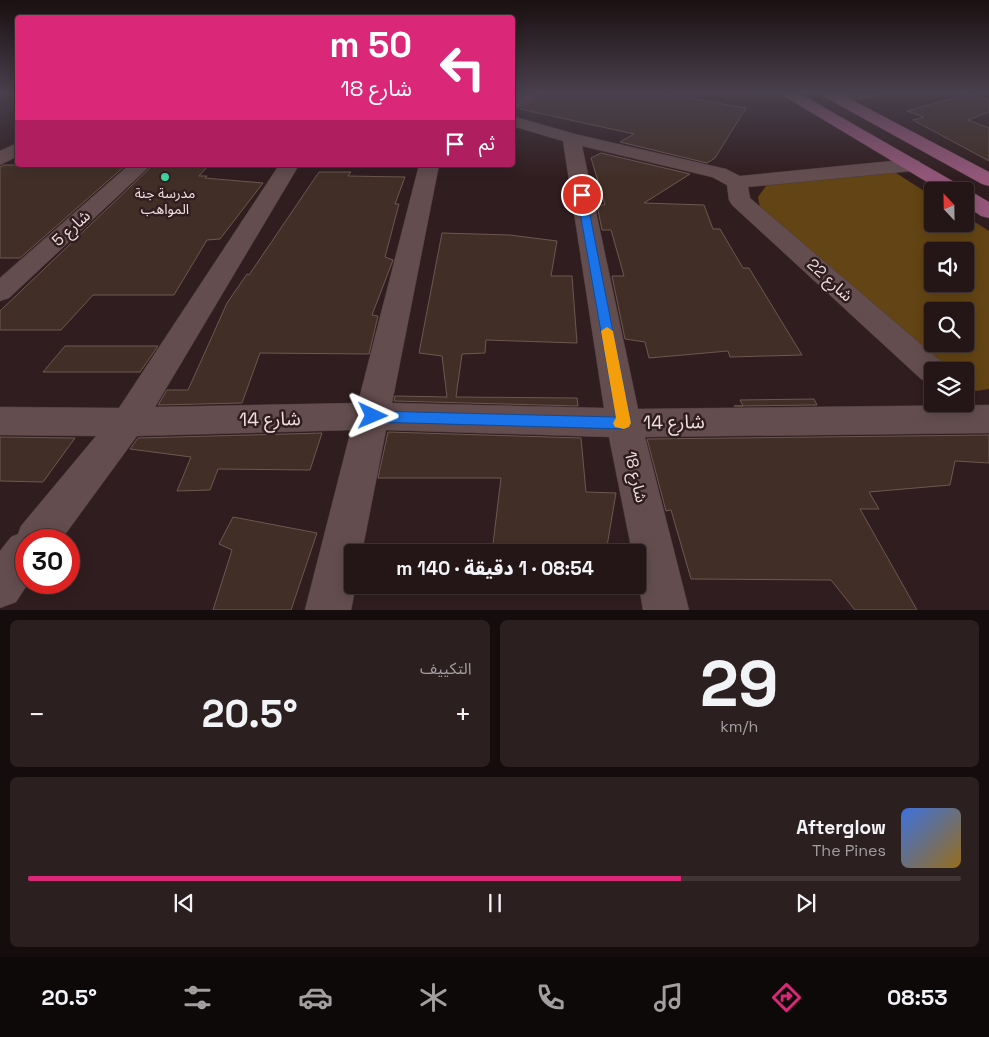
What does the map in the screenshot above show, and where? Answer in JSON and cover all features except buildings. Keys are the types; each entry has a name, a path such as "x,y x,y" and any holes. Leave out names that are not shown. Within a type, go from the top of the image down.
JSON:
{"main road":[{"path":"838,121 941,182"},
{"path":"881,121 989,180"},
{"path":"974,201 989,210"}],"street":[{"path":"515,122 571,138 719,174 737,182 912,165"},
{"name":"شارع 18","path":"571,138 624,423 666,610"},
{"path":"0,159 15,150"},
{"name":"شارع 5","path":"0,292 139,167"},
{"path":"45,529 128,422 288,167"},
{"path":"328,610 429,167"},
{"name":"شارع 22","path":"737,182 740,200 924,364"},
{"name":"شارع 14","path":"0,421 128,422 373,416 624,423 982,415"},
{"path":"0,586 15,566"}],"shaded area":[{"path":"893,171 924,191 924,232 974,232 974,222 989,231 989,389 976,391 974,389 974,362 941,362 930,352 974,352 974,302 924,302 924,347 760,208 758,197 766,186 786,180"}],"slow traffic":[{"path":"607,331 624,423 620,423"}],"place":[{"name":"مدرسة جنة المواهب","path":"165,177"}],"route":[{"path":"373,416 624,423 582,195"}]}
